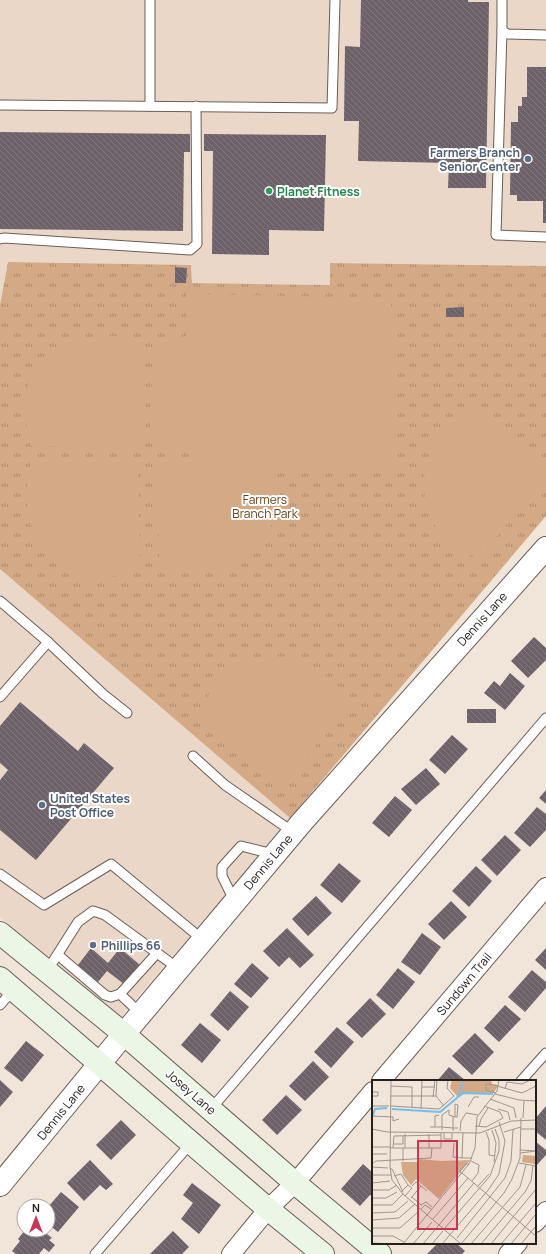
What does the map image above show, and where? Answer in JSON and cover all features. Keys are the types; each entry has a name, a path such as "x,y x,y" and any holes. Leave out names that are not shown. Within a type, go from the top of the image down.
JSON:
{"main road":[{"name":"Josey Lane","path":"0,933 52,963 99,1002 124,1034 295,1183 377,1249"},
{"path":"4,991 99,1065 323,1254"}],"street":[{"name":"Dennis Lane","path":"0,1186 124,1034 293,832 546,548"},
{"name":"Sundown Trail","path":"382,1080 546,886"},
{"path":"231,1254 268,1209 295,1183 372,1092"},
{"path":"536,1222 546,1211"},
{"path":"508,1254 517,1244"}],"lane":[{"path":"150,0 150,106"},
{"path":"0,104 332,108 335,0"},
{"path":"502,0 496,235 546,237"},
{"path":"502,30 507,34 546,35"},
{"path":"0,239 4,238 190,250 197,244 196,106"},
{"path":"0,601 48,642 103,694 127,713"},
{"path":"0,696 48,642"},
{"path":"211,1109 546,718"},
{"path":"193,756 224,785 293,832"},
{"path":"235,902 222,876 222,867 241,846 275,854"},
{"path":"0,874 44,905 111,864 203,940"},
{"path":"52,963 78,922 92,911 105,915 179,969"},
{"path":"99,1002 120,994 157,953"},
{"path":"120,994 141,1014"},
{"path":"522,1080 546,1053"},
{"path":"95,1254 191,1143"}],"shaded area":[{"path":"0,0 546,0 546,266 330,263 330,285 192,283 191,265 8,262 0,305"},
{"path":"0,569 290,818 121,1017 0,917"}],"green space":[{"name":"Farmers Branch Park","path":"8,262 191,265 192,283 330,285 330,263 546,266 546,516 290,818 0,569 0,305"},
{"path":"186,294 391,298 397,471 273,467 278,487 278,509 271,527 256,546 245,556 219,569 205,572 175,573 160,571 156,466 161,463 189,464 189,453 166,452 157,447 150,436 153,342 187,336"},
{"path":"117,336 140,341 142,444 140,447 137,449 31,446 25,406 29,382 35,371 44,361 71,342 92,337"},
{"path":"470,404 546,467 546,481 477,558 452,545 439,532 429,514 424,493 427,462 438,438 450,423"},
{"path":"138,462 140,466 138,472 140,569 117,576 100,578 83,577 69,572 48,554 39,543 33,531 27,505 28,477 31,463"},
{"path":"269,656 293,658 312,666 332,681 351,699 285,784 281,783 202,713 203,707 213,687 227,670 232,666 250,659"}],"building":[{"path":"361,0 468,0 468,2 489,2 486,188 448,188 449,163 358,161 359,121 344,121 345,46 360,47"},
{"name":"Farmers Branch Senior Center","path":"527,67 546,67 546,223 543,223 543,201 517,201 517,195 510,195 511,122 518,122 518,106 522,106 522,97 527,97"},
{"path":"0,132 190,134 190,152 184,152 183,231 0,229"},
{"name":"Planet Fitness","path":"204,134 326,135 324,231 269,230 269,255 212,254 213,151 204,151"},
{"path":"175,267 187,268 186,283 175,283"},
{"path":"464,307 464,317 446,317 446,308"},
{"path":"534,637 546,648 546,660 528,678 511,661"},
{"path":"510,673 525,686 505,710 484,693 494,681 500,686"},
{"name":"United States Post Office","path":"20,702 78,751 84,743 114,768 36,860 0,830 0,780 8,770 0,763 0,726"},
{"path":"467,709 496,709 496,723 467,723"},
{"path":"452,735 468,749 445,774 429,760"},
{"path":"426,768 440,784 416,805 401,789"},
{"path":"546,790 546,804 539,798"},
{"path":"395,796 412,810 389,837 372,823"},
{"path":"537,807 546,814 546,830 530,847 514,833"},
{"path":"505,835 521,850 497,876 481,860"},
{"path":"339,863 361,881 342,903 320,885"},
{"path":"476,866 492,881 469,907 452,891"},
{"path":"316,896 332,913 308,936 292,919"},
{"path":"451,901 467,917 444,940 428,924"},
{"path":"287,928 314,955 300,968 289,957 279,967 263,951"},
{"path":"422,933 441,947 420,975 401,962"},
{"path":"91,948 108,963 120,948 140,965 124,984 107,971 98,982 78,965"},
{"path":"546,948 546,970 535,960"},
{"path":"252,963 269,978 251,998 234,984"},
{"path":"398,968 415,982 393,1009 376,995"},
{"path":"532,970 546,982 546,988 525,1012 508,997"},
{"path":"230,991 249,1007 228,1031 210,1015"},
{"path":"370,998 386,1014 362,1038 346,1023"},
{"path":"505,1005 521,1019 499,1042 484,1028"},
{"path":"200,1023 221,1040 202,1063 181,1045"},
{"path":"337,1027 354,1042 331,1068 314,1052"},
{"path":"475,1033 494,1052 472,1075 452,1056"},
{"path":"26,1041 44,1055 22,1082 4,1068"},
{"path":"313,1061 329,1077 305,1101 289,1086"},
{"path":"449,1067 465,1080 438,1080"},
{"path":"0,1080 13,1092 0,1107"},
{"path":"286,1095 302,1110 277,1135 262,1120"},
{"path":"546,1106 546,1140 536,1132 536,1118"},
{"path":"121,1120 136,1135 111,1160 96,1145"},
{"path":"536,1142 546,1150 546,1155 536,1166"},
{"path":"90,1160 113,1184 106,1190 100,1185 84,1201 67,1183"},
{"path":"363,1164 372,1172 372,1196 370,1195 360,1206 341,1189"},
{"path":"192,1183 221,1205 199,1234 181,1219 193,1203 183,1195"},
{"path":"61,1192 79,1207 58,1232 56,1230 56,1198"},
{"path":"173,1231 189,1247 182,1254 150,1254"},
{"path":"52,1238 49,1240 55,1245 49,1252 44,1248 39,1254 16,1254 12,1251 20,1241 18,1239"},
{"path":"437,1244 457,1244 465,1251 462,1254 427,1254"}],"place":[{"name":"Farmers Branch Senior Center","path":"528,159"},
{"name":"Planet Fitness","path":"269,191"},
{"name":"United States Post Office","path":"42,805"},
{"name":"Phillips 66","path":"93,945"}]}
